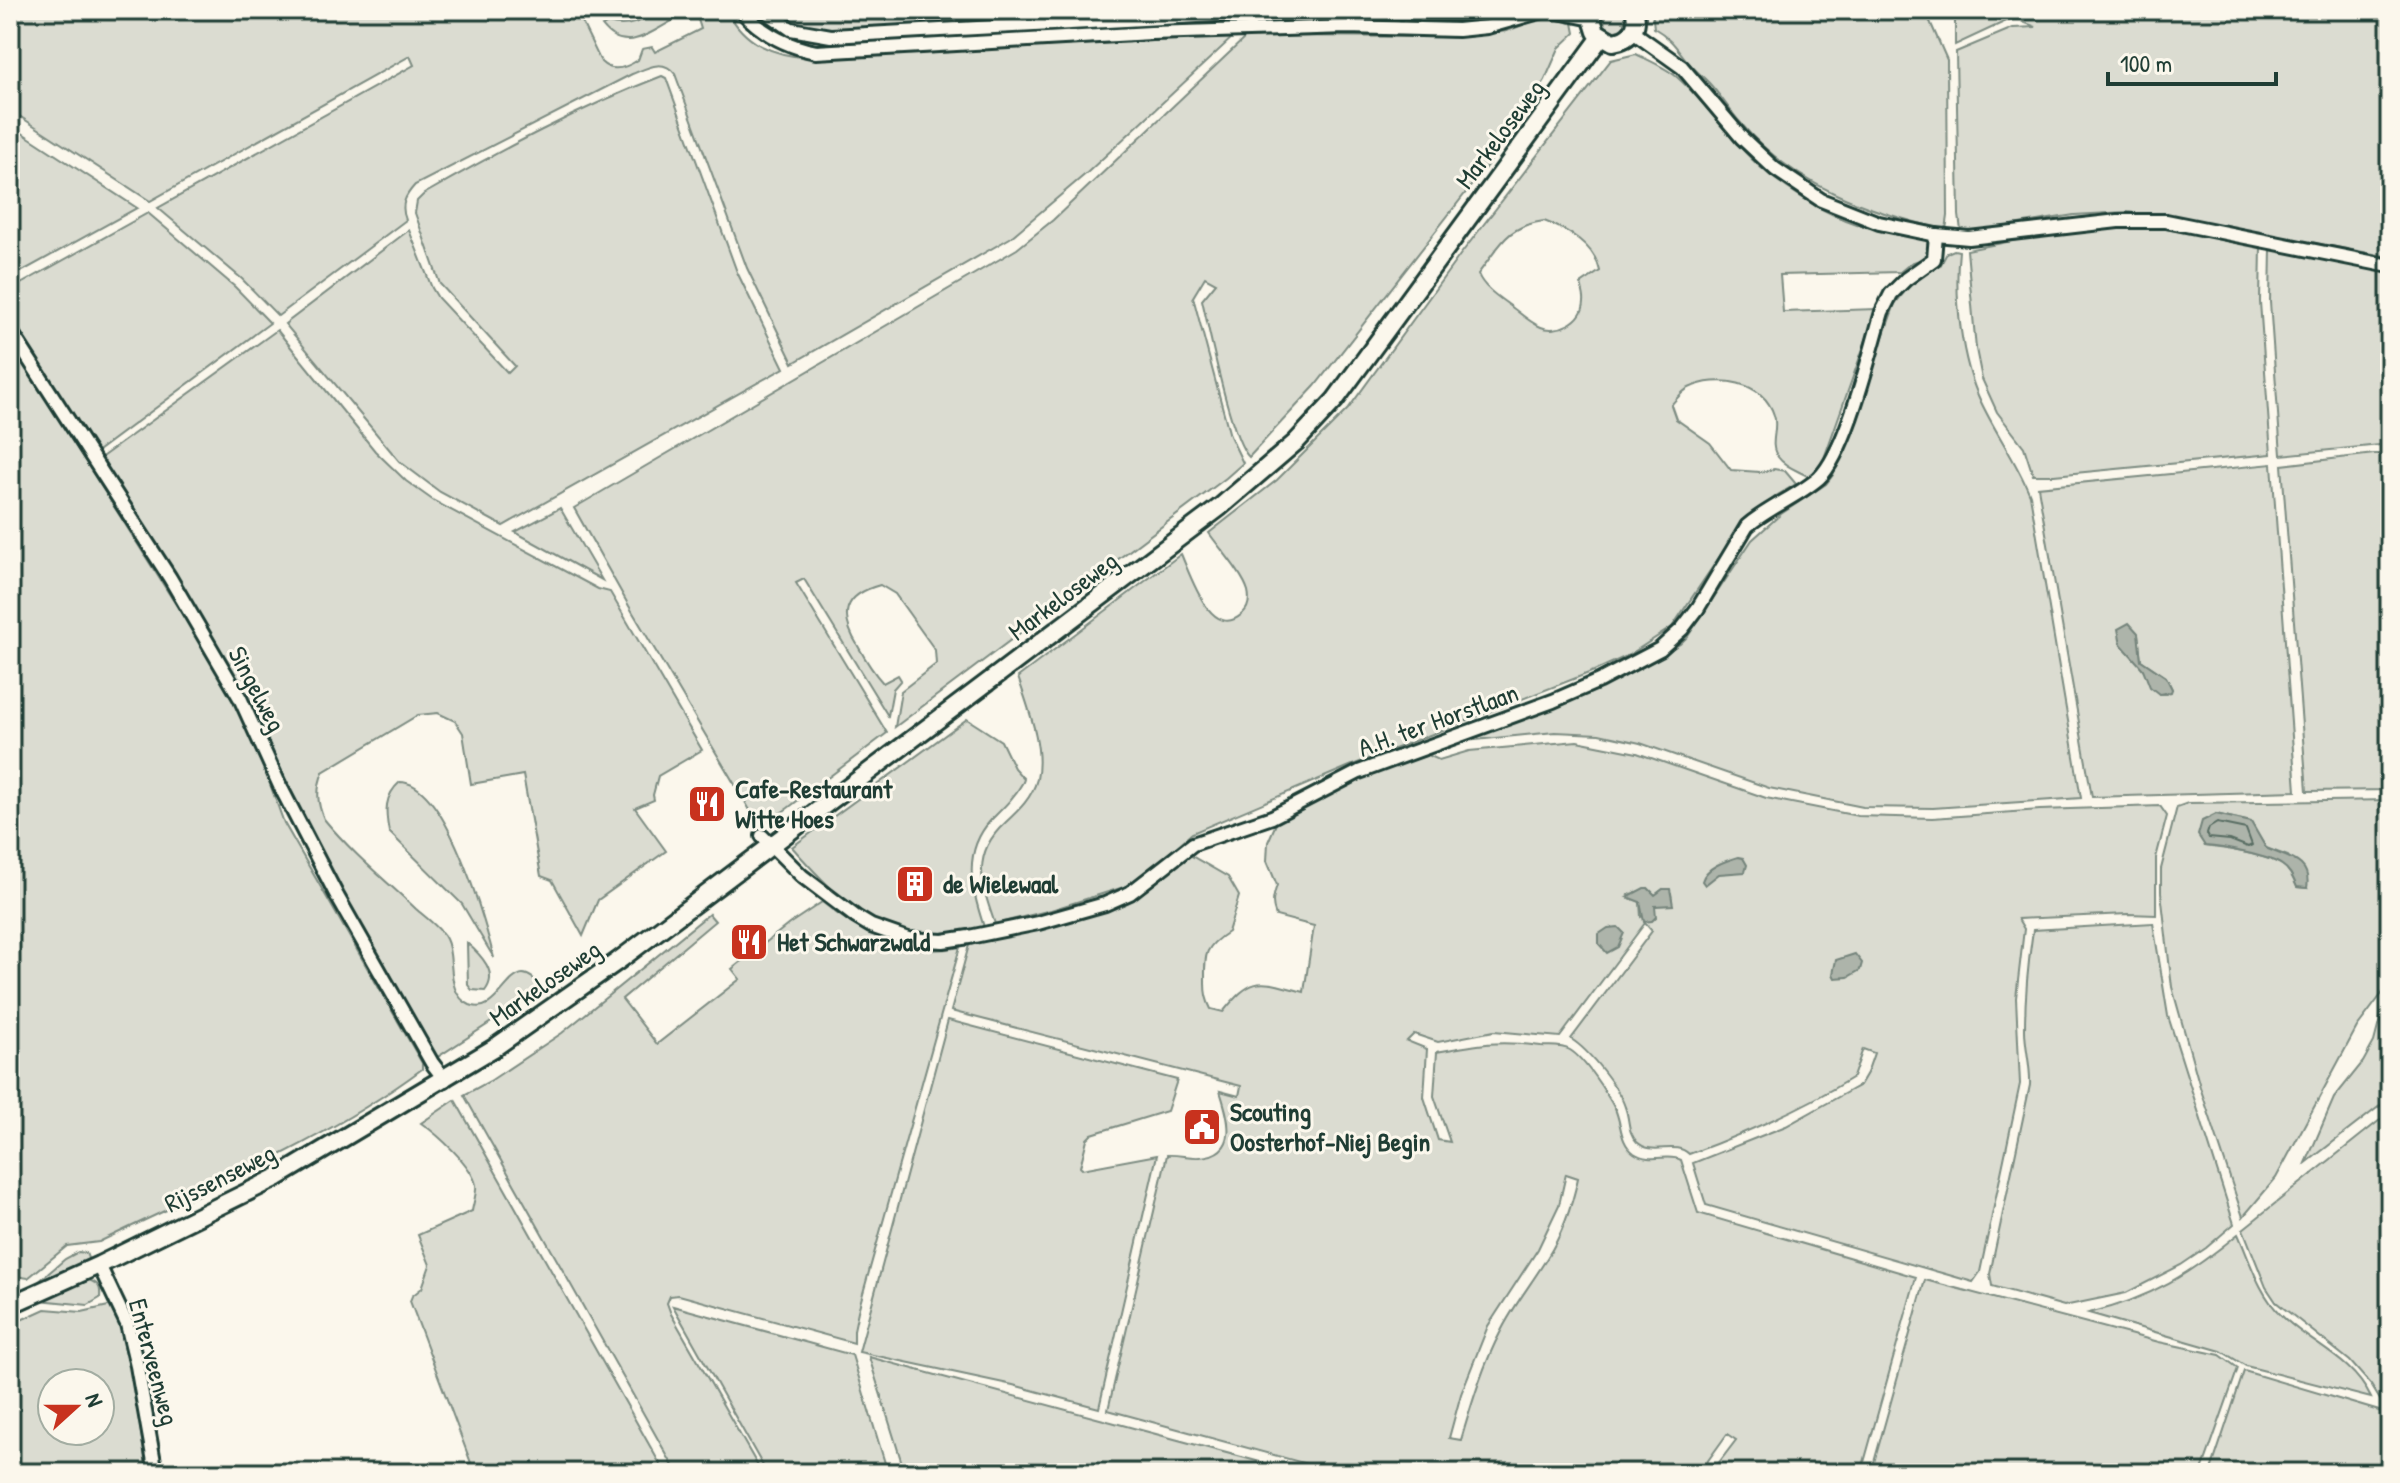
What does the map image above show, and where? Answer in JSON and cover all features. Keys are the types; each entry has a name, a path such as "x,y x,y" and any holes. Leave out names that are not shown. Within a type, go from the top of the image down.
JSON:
{"main road":[{"path":"1593,14 1596,32 1601,37 1618,42 1633,32 1637,19 1634,10"},
{"name":"Markeloseweg","path":"445,1080 571,996 766,841 1220,507 1296,442 1335,400 1379,342 1601,37"},
{"name":"Rijssenseweg","path":"11,1304 99,1265 278,1177 445,1080"}],"street":[{"path":"741,10 775,38 816,52 1135,34 1332,27 1458,30 1487,27 1548,10 1593,14"},
{"path":"764,10 791,29 817,35 1252,13 1493,10"},
{"path":"953,30 954,45"},
{"path":"1633,32 1682,67 1742,138 1797,186 1879,223 1936,235 1984,237 2118,221 2152,220 2207,228 2238,237 2390,266"},
{"name":"A.H. ter Horstlaan","path":"766,841 802,876 856,917 890,934 908,939 943,941 1038,923 1119,899 1153,877 1193,844 1272,817 1359,772 1553,701 1639,660 1660,649 1682,629 1701,604 1747,526 1759,515 1803,491 1826,470 1842,440 1882,312 1891,294 1934,259 1936,235"},
{"name":"Singelweg","path":"10,330 170,578 232,685 337,896 432,1063 445,1080"},
{"name":"Enterveenweg","path":"99,1265 127,1324 156,1473"}],"shaded area":[{"path":"1615,9 1623,12 1626,20 1623,28 1615,31 1607,28 1604,20 1607,12"},
{"path":"10,10 576,10 601,62 614,68 638,60 642,49 652,47 655,52 701,29 695,10 727,10 742,31 761,46 783,54 809,58 1233,37 1088,172 1010,238 793,363 747,268 675,74 665,66 649,67 632,74 415,185 404,201 406,220 278,316 242,279 158,208 414,65 410,56 150,201 10,110"},
{"path":"659,10 684,10 679,17 659,29 629,40 611,35 602,26 608,23 635,23"},
{"path":"747,10 759,10 787,30 948,32 949,42 851,49 812,48 784,39"},
{"path":"768,10 1187,10 812,31 798,27"},
{"path":"1531,10 1481,25 1251,25 1256,15 1458,17"},
{"path":"1652,10 1925,10 1947,60 1946,230 1888,214 1833,193 1782,162 1760,143 1672,43 1654,28"},
{"path":"1955,10 2030,10 1955,45"},
{"path":"2034,10 2390,10 2390,257 2195,221 2127,212 2074,215 1961,231 1956,52 2013,28 2036,27 2023,22"},
{"path":"1544,17 1573,23 1575,33 1559,48 1545,80 1513,132 1315,386 1249,457 1235,430 1215,358 1202,300 1216,283 1205,277 1193,297 1230,436 1243,463 1226,478 895,727 901,691 936,664 935,650 895,594 880,585 858,594 852,601 848,608 848,625 866,661 883,683 898,675 901,680 893,689 888,716 804,579 796,583 887,733 760,827 574,508 1017,249 1053,220 1247,36 1459,37 1507,31"},
{"path":"1145,21 1147,31 962,42 961,31"},
{"path":"1636,54 1674,74 1761,168 1819,208 1854,223 1908,233 1931,243 1931,256 1911,263 1900,272 1780,275 1783,312 1877,309 1816,473 1809,477 1778,457 1774,447 1774,415 1760,394 1726,381 1686,389 1671,405 1676,419 1710,443 1731,470 1785,471 1796,484 1776,496 1739,528 1672,627 1629,655 1594,671 1350,766 1192,833 1146,873 1124,887 995,924 983,884 983,859 994,835 1032,792 1039,766 1034,727 1018,677 1181,554 1196,589 1211,613 1231,620 1244,612 1249,601 1245,584 1209,533 1277,480 1348,409 1460,255 1611,60","holes":["1544,221 1586,246 1600,271 1581,284 1583,309 1574,321 1547,329 1532,322 1496,295 1478,274 1505,239 1521,227"]},
{"path":"662,76 666,78 737,272 784,368 503,526 440,492 399,461 285,324 409,230 438,298 508,373 515,366 440,284 415,213 417,201 424,194 541,130"},
{"path":"10,125 137,208 10,278"},
{"path":"148,213 235,287 270,323 95,453 10,321 10,290"},
{"path":"2124,226 2155,227 2261,246 2260,302 2271,454 2033,475 2024,447 1997,412 1982,379 1976,349 1967,250 2047,234"},
{"path":"2271,248 2390,270 2390,444 2281,455 2270,302"},
{"path":"1959,251 1958,308 1968,367 1981,402 2030,495 2081,798 1933,808 1863,807 1769,788 1640,743 1599,734 1555,732 1465,741 1628,673 1680,644 1688,636 1752,540 1781,514 1826,484 1833,475 1895,304 1914,280 1940,266 1947,253"},
{"path":"277,330 375,451 406,481 434,501 598,589 610,592 702,750 658,776 654,800 635,808 666,851 598,900 583,936 552,880 541,876 523,775 471,784 463,733 455,721 438,713 418,715 323,772 318,796 324,819 444,935 449,947 454,984 462,999 470,1005 481,1006 491,1002 522,974 531,977 542,989 436,1058 327,871 293,806 246,693 99,459"},
{"path":"10,342 235,698 252,734 284,823 422,1063 422,1069 305,1142 99,1242 67,1246 28,1278 16,1276 10,1286"},
{"path":"2390,454 2390,790 2307,791 2282,465"},
{"path":"2272,464 2296,791 2092,797 2038,487","holes":["2138,634 2141,660 2166,677 2172,689 2167,694 2159,694 2139,663"]},
{"path":"560,508 602,580 515,532"},
{"path":"967,719 1001,741 1014,768 1024,779 982,833 972,859 973,886 984,927 934,935 898,932 847,903 792,847"},
{"path":"1577,741 1637,753 1766,798 1858,816 1933,818 2160,806 2167,816 2156,858 2156,915 2018,919 2024,929 2016,998 2020,1084 1980,1272 1973,1282 1706,1205 1693,1163 1786,1126 1860,1085 1874,1053 1863,1049 1853,1077 1814,1100 1689,1154 1677,1148 1650,1148 1637,1142 1617,1090 1594,1060 1571,1039 1652,931 1645,923 1560,1037 1494,1031 1438,1042 1414,1034 1407,1041 1427,1049 1424,1097 1438,1140 1450,1142 1434,1096 1437,1052 1500,1043 1563,1047 1582,1061 1601,1086 1615,1109 1629,1149 1647,1158 1681,1160 1698,1213 1916,1277 1861,1473 1711,1473 1736,1440 1727,1434 1699,1473 1340,1473 1108,1410 1167,1155 1200,1157 1222,1149 1228,1122 1220,1091 1239,1096 1241,1086 951,1011 969,945 1064,921 1135,896 1188,854 1228,877 1239,896 1228,932 1207,953 1205,990 1211,1009 1223,1012 1242,991 1258,984 1267,983 1304,992 1314,926 1276,916 1274,912 1277,885 1267,861 1268,842 1278,819 1361,777 1428,755 1439,760 1469,751","holes":["1648,888 1655,895 1663,889 1671,893 1672,900 1655,906 1654,910 1641,917 1640,902 1628,895","1566,1174 1578,1178 1562,1229 1495,1344 1478,1384 1461,1440 1449,1438 1461,1394 1488,1326 1538,1249 1559,1205"]},
{"path":"400,782 417,788 433,804 447,827 472,885 494,958 462,904 389,832 387,805 391,793"},
{"path":"2390,800 2390,983 2357,1027 2276,1178 2243,1217 2200,1087 2172,987 2161,869 2177,807 2188,803","holes":["2216,814 2250,822 2266,848 2288,856 2307,888 2297,887 2287,869 2275,861 2245,852 2205,846"]},
{"path":"822,902 853,924 886,941 922,949 960,947 858,1311 854,1343 679,1295 670,1296 667,1303 671,1314 762,1473 677,1473 464,1095 562,1033 709,914 715,921 622,999 657,1044 740,979 732,969"},
{"path":"2153,923 2168,1016 2234,1224 2181,1265 2126,1293 2064,1306 1992,1286 1990,1274 2030,1085 2025,1017 2033,930"},
{"path":"467,943 483,959 489,971 489,984 485,991 472,990 468,985"},
{"path":"2380,1019 2390,1048 2390,1098 2306,1163 2334,1098 2363,1062 2374,1042"},
{"path":"948,1020 1177,1080 1167,1111 1092,1134 1087,1139 1080,1167 1157,1155 1099,1408 1013,1385 859,1352"},
{"path":"455,1100 665,1473 430,1473 471,1463 410,1301 422,1288 430,1265 418,1235 472,1211 476,1185 468,1168 421,1123"},
{"path":"2390,1112 2390,1405 2382,1403 2350,1361 2276,1302 2266,1287 2243,1229"},
{"path":"2238,1234 2273,1307 2353,1372 2371,1398 2246,1366 2221,1351 2089,1313 2131,1300 2169,1283"},
{"path":"78,1252 86,1253 89,1261 29,1290 65,1259"},
{"path":"89,1280 99,1286 100,1298 88,1305 39,1300"},
{"path":"1925,1280 2159,1342 2220,1355 2238,1368 2201,1473 1871,1473"},
{"path":"113,1305 127,1340 147,1473 10,1473 10,1325 45,1309 82,1312"},
{"path":"673,1306 852,1355 888,1473 767,1473"},
{"path":"869,1357 1301,1473 905,1473"},
{"path":"2244,1371 2379,1411 2390,1423 2390,1473 2210,1473"}],"water":[{"path":"2129,623 2138,633 2141,660 2166,677 2171,692 2159,694 2150,687 2143,669 2121,644 2118,629"},
{"path":"2216,814 2251,822 2266,848 2301,865 2306,871 2307,888 2297,887 2287,869 2267,858 2205,846 2198,835 2202,821"},
{"path":"1738,857 1743,858 1747,865 1745,872 1719,874 1705,885 1702,881 1704,876 1712,868"},
{"path":"1644,888 1655,895 1663,889 1670,889 1673,905 1655,906 1656,917 1644,922 1640,902 1627,897"},
{"path":"1618,927 1624,933 1618,947 1607,953 1599,944 1599,934 1608,928"},
{"path":"1855,954 1862,963 1860,970 1848,977 1835,978 1836,960"}],"place":[{"name":"Cafe-Restaurant Witte Hoes","path":"707,804"},
{"name":"de Wielewaal","path":"915,884"},
{"name":"Het Schwarzwald","path":"749,942"},
{"name":"Scouting Oosterhof-Niej Begin","path":"1202,1127"}]}
